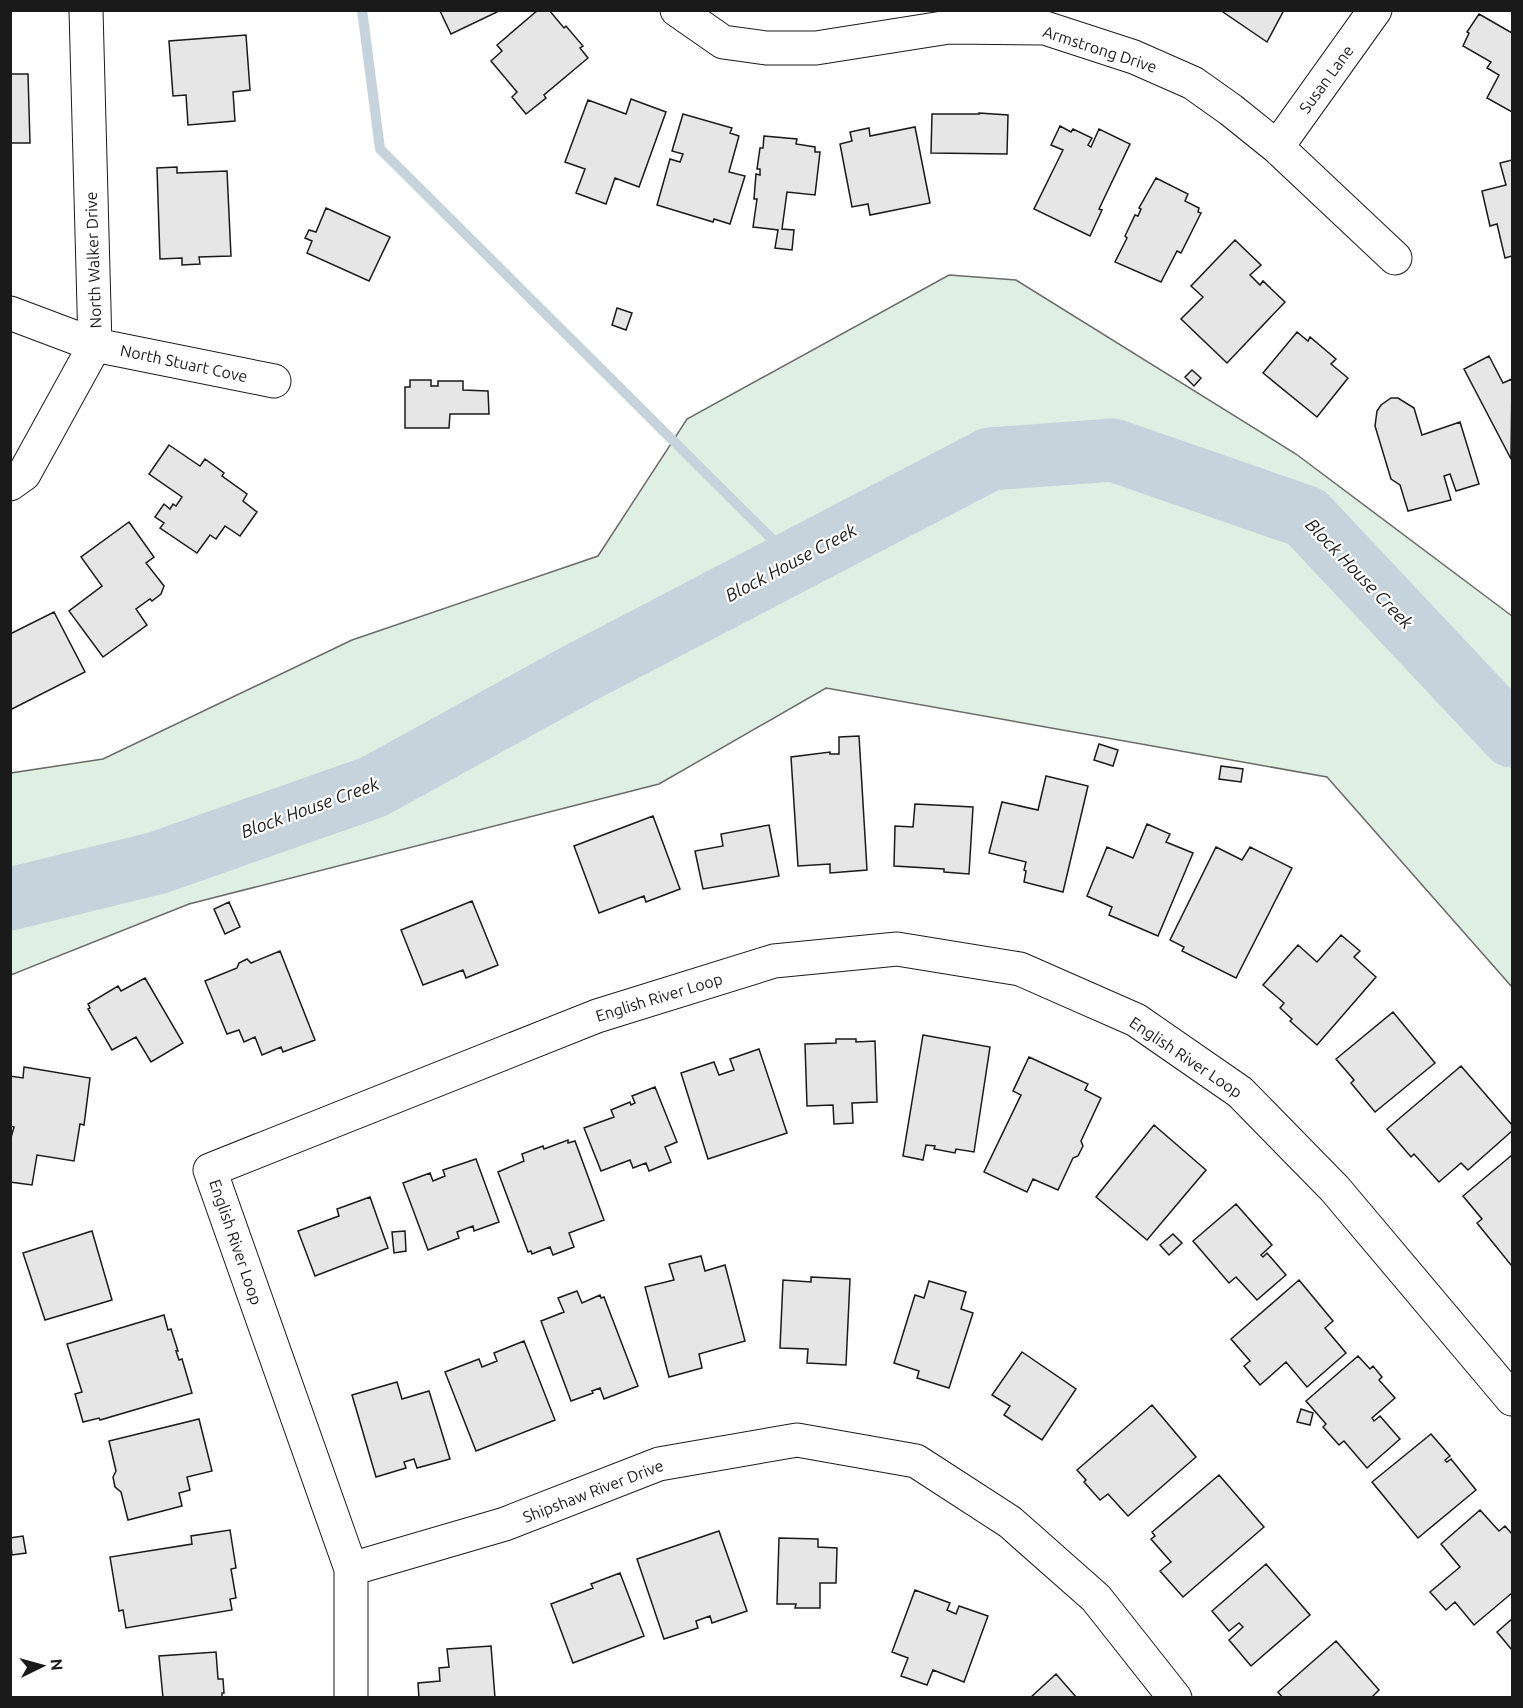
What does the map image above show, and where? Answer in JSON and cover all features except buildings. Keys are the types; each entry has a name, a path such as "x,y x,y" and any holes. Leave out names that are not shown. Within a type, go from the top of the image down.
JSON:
{"street":[{"name":"North Walker Drive","path":"10,484 24,474 95,345 86,10"},
{"name":"Armstrong Drive","path":"677,10 723,42 766,48 816,48 949,27 1045,28 1134,57 1193,83 1277,147 1395,258"},
{"name":"Susan Lane","path":"1277,147 1376,10"},
{"name":"North Stuart Cove","path":"10,313 95,345 274,381"},
{"name":"English River Loop","path":"351,1698 351,1569 210,1170 597,1016 774,961 897,949 1020,969 1136,1020 1240,1092 1335,1189 1512,1399"},
{"name":"Shipshaw River Drive","path":"351,1569 505,1524 658,1464 796,1440 916,1461 1010,1522 1096,1598 1174,1698"}],"green space":[{"path":"949,275 1016,280 1296,454 1512,616 1512,987 1327,777 826,688 659,784 189,904 11,975 11,773 103,759 352,640 598,556 687,419"}],"waterway":[{"path":"362,10 380,149 794,561"},
{"name":"Block House Creek","path":"10,899 157,863 373,787 582,672 990,459 1113,450 1306,517 1512,736"}]}
